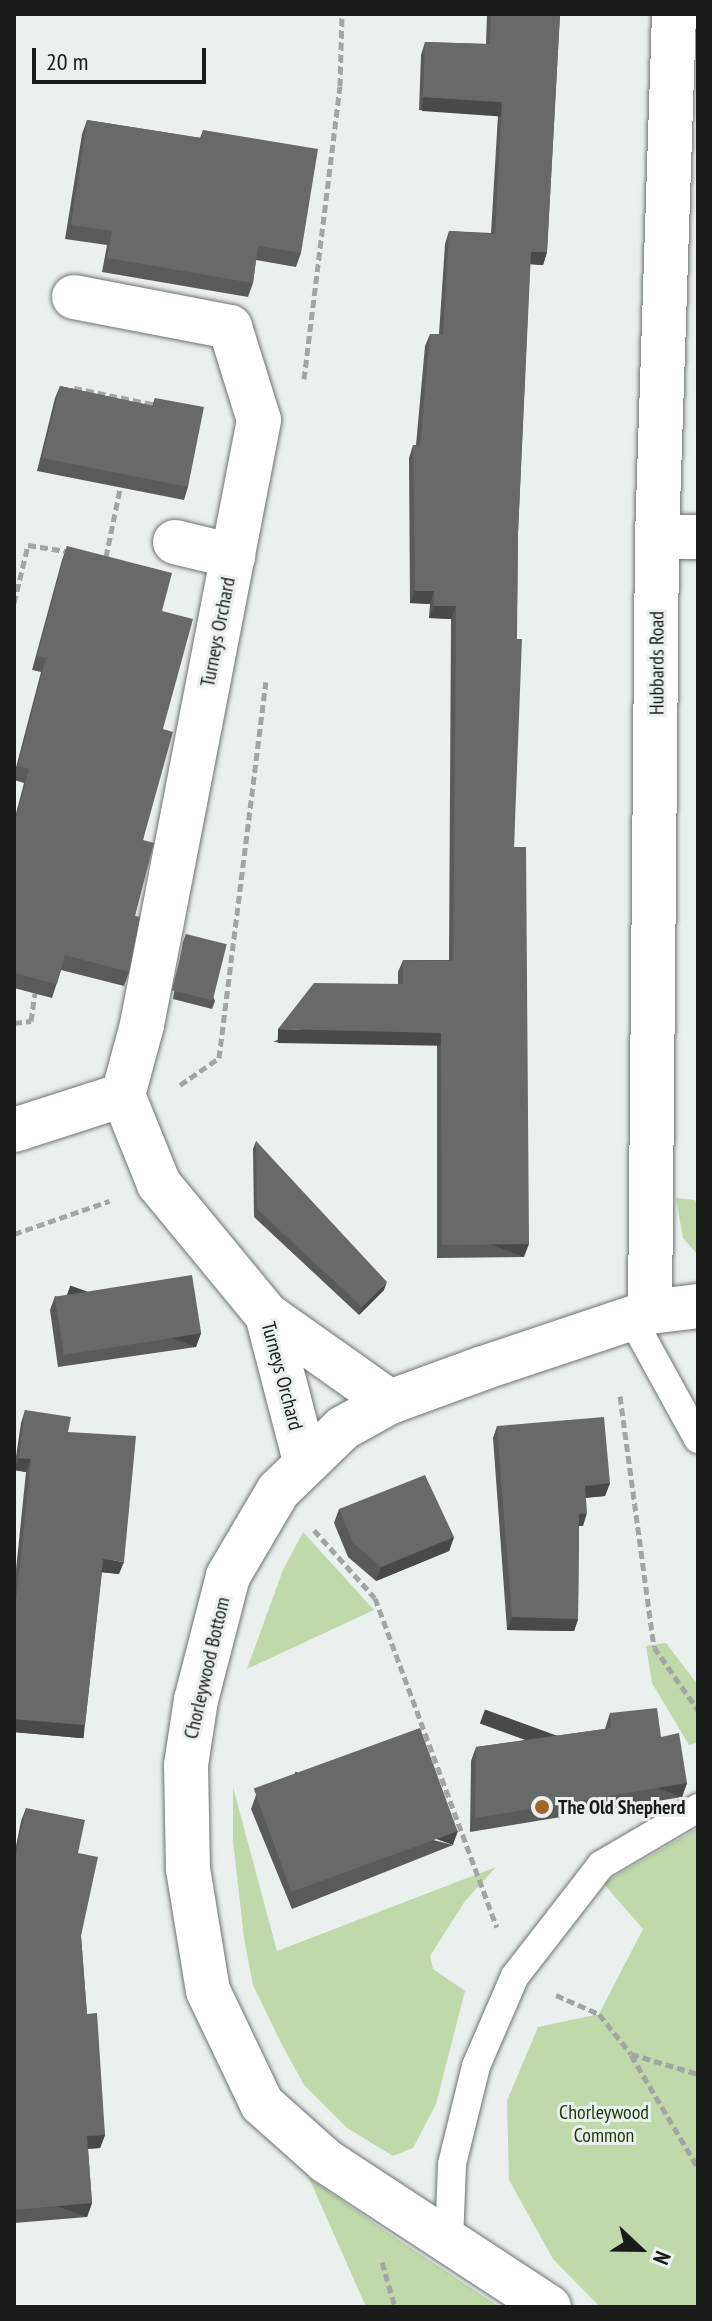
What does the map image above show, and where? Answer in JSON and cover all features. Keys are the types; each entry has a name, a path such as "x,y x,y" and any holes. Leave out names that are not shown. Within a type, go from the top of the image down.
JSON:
{"street":[{"name":"Hubbards Road","path":"631,1320 678,537 674,14"},
{"name":"Turneys Orchard","path":"74,297 230,327 259,420 142,1025 123,1095 159,1184 267,1315 292,1476"},
{"path":"175,542 233,556"},
{"path":"14,1130 123,1095"},
{"name":"Chorleywood Bottom","path":"549,2307 326,2161 262,2104 208,1991 188,1869 186,1765 196,1700 228,1576 292,1476 343,1428 390,1402 631,1320 698,1306"},
{"path":"267,1315 390,1402"}],"lane":[{"path":"631,1320 698,1439"},
{"path":"449,2240 455,2150 476,2066 515,1976 601,1865 698,1808"}],"path":[{"path":"70,401 74,388 169,407"},
{"path":"135,417 138,402"},
{"path":"106,557 122,480"},
{"path":"14,603 28,545 75,552"},
{"path":"90,555 122,560"},
{"path":"14,1023 31,1021 35,993"},
{"path":"14,1234 159,1184"},
{"path":"631,1320 654,1647 698,1710"},
{"path":"292,1476 375,1598 515,1976 599,2014 631,2054 698,2168"},
{"path":"631,2054 698,2074"}],"green space":[{"path":"676,1198 695,1200 698,1206 698,1255 683,1238"},
{"path":"303,1532 374,1610 247,1669 283,1570"},
{"path":"666,1643 698,1685 698,1742 689,1745 652,1683 646,1646"},
{"path":"233,1787 277,1951 496,1867 465,1901 430,1956 433,1969 465,1991 436,2104 413,2148 393,2156 347,2128 304,2085 280,2041 253,1985 244,1938 233,1841"},
{"name":"Chorleywood Common","path":"698,1828 698,2307 600,2307 553,2259 509,2180 507,2101 538,2027 599,2014 643,1929 603,1883"},
{"path":"309,2178 399,2240 500,2307 366,2307"}],"building":[{"path":"491,14 560,14 547,252 531,252 518,533 517,639 522,639 514,847 526,847 529,1244 442,1245 441,1033 278,1029 314,983 403,984 403,960 453,961 456,606 434,606 434,591 415,591 413,445 420,446 430,334 443,334 449,231 495,234 502,102 423,97 425,42 490,44"},
{"path":"87,120 202,138 203,130 318,149 301,253 258,246 253,283 107,258 112,231 71,225"},
{"path":"60,386 154,406 155,398 204,407 188,487 42,458"},
{"path":"67,546 172,573 162,611 193,619 163,729 173,732 143,840 154,843 135,916 140,917 129,972 65,955 57,984 14,973 14,826 29,769 18,766 46,658 37,656"},
{"path":"186,934 227,944 213,1000 172,990"},
{"path":"256,1141 387,1282 362,1307 257,1209"},
{"path":"192,1275 201,1333 64,1355 55,1297"},
{"path":"25,1410 71,1417 68,1432 136,1436 124,1562 103,1559 85,1725 14,1719 14,1620 31,1459 19,1458"},
{"path":"604,1417 610,1483 585,1486 587,1513 579,1514 578,1619 512,1617 497,1426"},
{"path":"425,1475 454,1537 381,1567 353,1543 339,1509"},
{"path":"657,1708 661,1737 679,1733 687,1783 475,1818 476,1747 611,1728 610,1713"},
{"path":"420,1728 458,1831 291,1892 254,1789"},
{"path":"26,1808 85,1820 78,1853 98,1857 81,1936 87,2014 97,2013 105,2135 87,2136 92,2203 14,2210 14,1865"}],"place":[{"name":"The Old Shepherd","path":"542,1807"}]}
